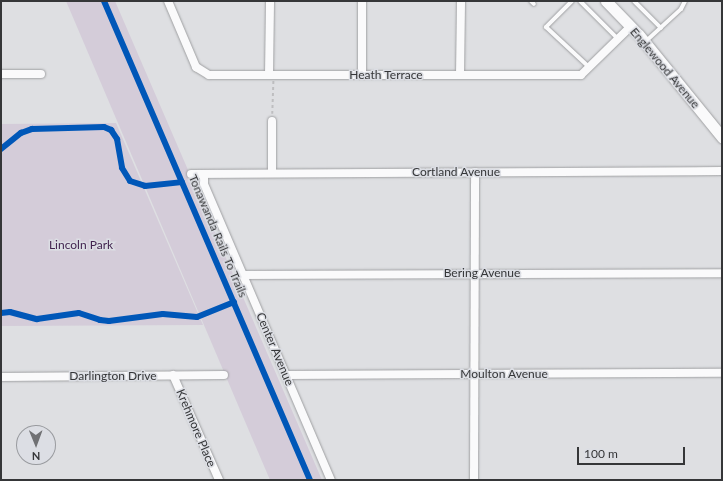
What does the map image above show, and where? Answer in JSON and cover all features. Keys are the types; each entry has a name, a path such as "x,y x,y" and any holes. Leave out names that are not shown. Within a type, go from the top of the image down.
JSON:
{"street":[{"name":"Heath Terrace","path":"168,1 199,71 209,75 581,75 631,26"},
{"path":"270,1 271,75"},
{"path":"362,1 362,75"},
{"path":"460,1 460,75"},
{"name":"Englewood Avenue","path":"611,3 722,136"},
{"path":"1,74 41,74"},
{"path":"272,122 272,173"},
{"name":"Cortland Avenue","path":"190,174 722,171"},
{"path":"474,480 475,172"},
{"name":"Center Avenue","path":"204,174 204,184 330,480"},
{"name":"Bering Avenue","path":"243,275 722,273"},
{"name":"Moulton Avenue","path":"286,375 722,373"},
{"name":"Krehmore Place","path":"173,375 218,480"},
{"name":"Darlington Drive","path":"1,377 224,375"}],"lane":[{"path":"572,1 546,27 589,67"},
{"path":"580,1 618,39"},
{"path":"634,1 661,28"},
{"path":"645,42 681,9 685,1"}],"path":[{"path":"271,75 272,122"}],"green space":[{"path":"66,1 115,1 322,480 270,480"},
{"name":"Lincoln Park","path":"116,123 203,325 1,326 1,124"}],"cycle path":[{"name":"Tonawanda Rails To Trails","path":"104,1 310,480"},
{"name":"Tonawanda Rails To Trails","path":"1,149 21,133 32,129 104,127 111,130 117,139 122,168 130,181 145,186 182,182"},
{"name":"Tonawanda Rails To Trails","path":"1,313 10,312 37,319 79,313 100,320 109,321 163,314 197,317 234,302"}]}
